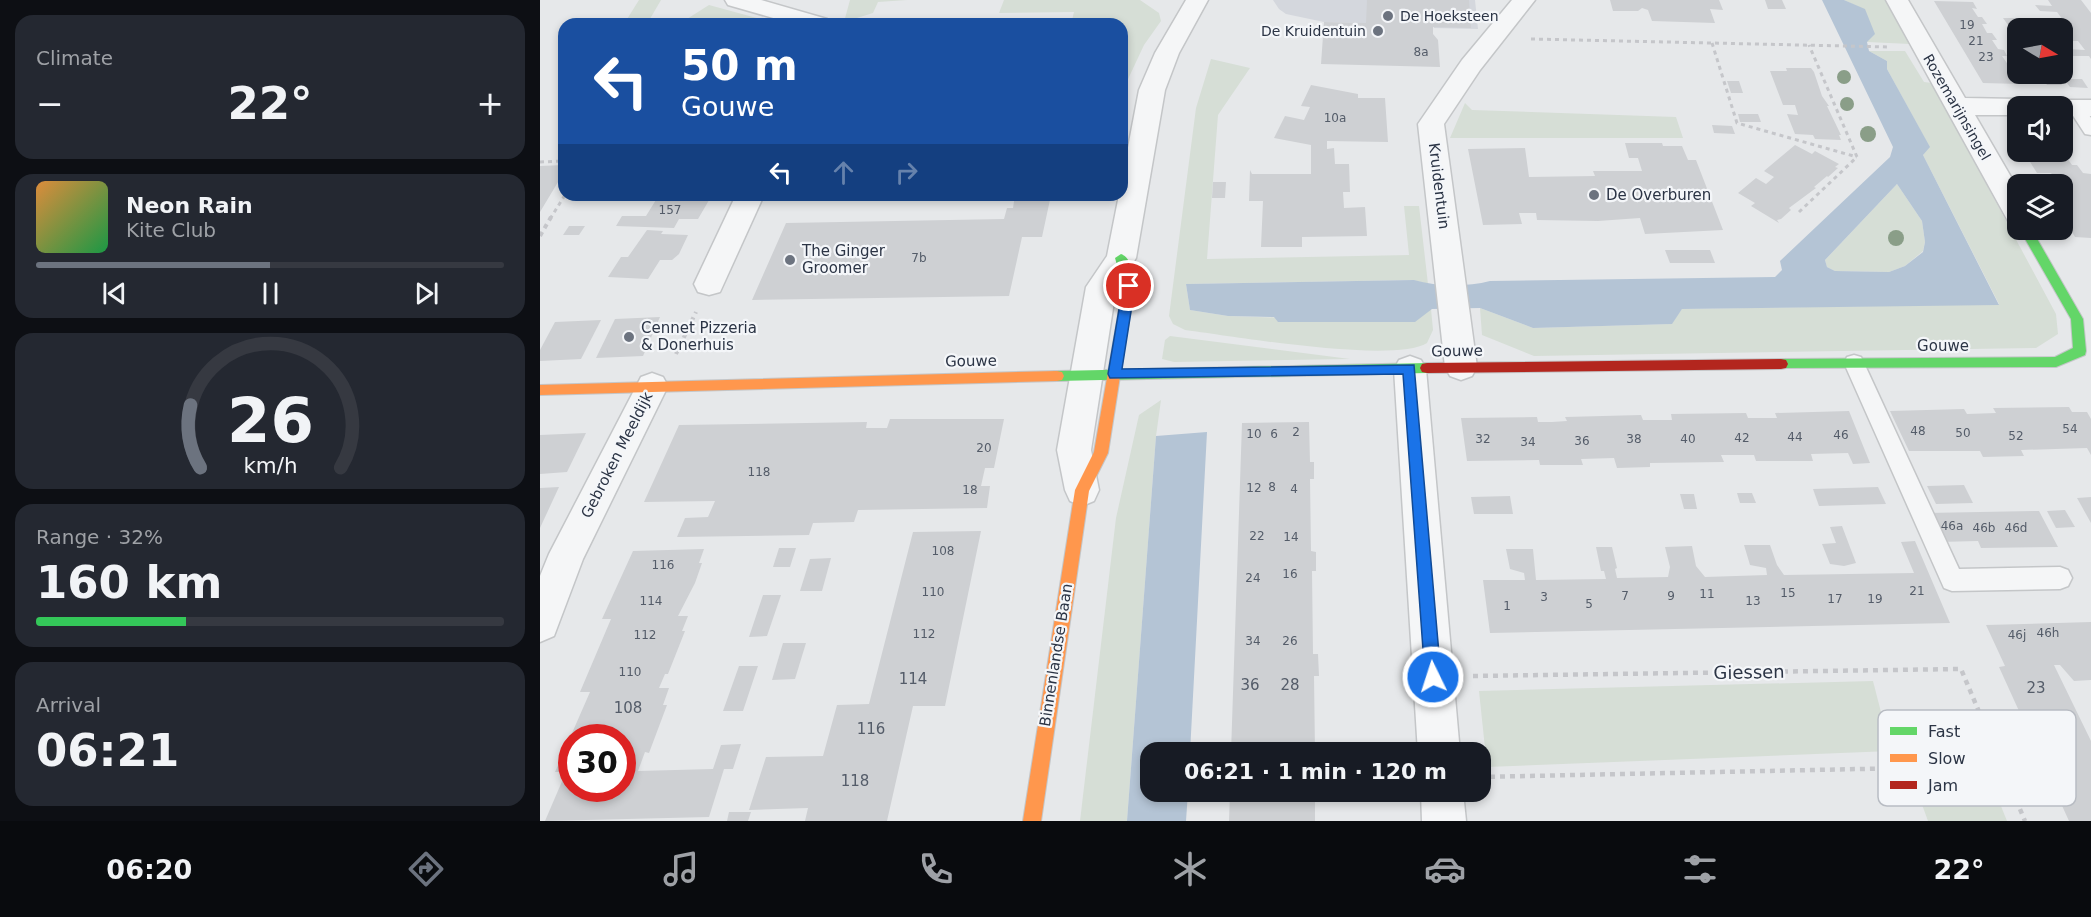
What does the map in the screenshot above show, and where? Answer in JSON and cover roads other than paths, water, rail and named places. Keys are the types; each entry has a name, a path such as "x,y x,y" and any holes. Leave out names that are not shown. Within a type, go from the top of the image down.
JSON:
{"street":[{"path":"736,0 798,18"},
{"name":"Binnenlandse Baan","path":"1032,821 1082,490 1074,450 1101,375 1101,287 1121,258 1152,90 1167,53 1197,0"},
{"name":"Kruidentuin","path":"1461,367 1431,124 1491,38 1524,0"},
{"name":"Rozemarijnsingel","path":"1897,0 2007,195"},
{"path":"1956,106 2007,107"},
{"path":"709,284 747,201"},
{"name":"Gouwe","path":"540,390 1461,367 2056,362 2080,351 2077,319 2032,240"},
{"path":"1410,369 1438,742"},
{"name":"Gebroken Meeldijk","path":"540,623 567,554 652,386"},
{"path":"1443,802 1444,821"}],"lane":[{"path":"2077,108 2091,130"},
{"path":"1854,363 1952,580 2060,578"}],"water":[{"path":"1822,0 1844,0 1865,9 1875,34 1867,42 1869,51 1887,61 1887,69 1930,147 1923,155 1999,305 1682,309 1672,324 1533,328 1480,308 1432,309 1415,322 1278,322 1274,317 1228,316 1190,310 1186,284 1414,280 1452,285 1490,281 1775,277 1782,270 1780,261 1890,157 1893,147","holes":["1897,184 1922,221 1925,242 1923,252 1905,266 1889,272 1835,271 1827,267 1825,260"]},
{"path":"1207,432 1191,742 1140,742 1140,802 1187,802 1186,821 1127,821 1156,436"}],"place":[{"name":"De Hoeksteen","path":"1388,16"},
{"name":"De Kruidentuin","path":"1378,31"},
{"name":"De Overburen","path":"1594,195"},
{"name":"The Ginger Groomer","path":"790,260"},
{"name":"Cennet Pizzeria & Donerhuis","path":"629,337"}]}
